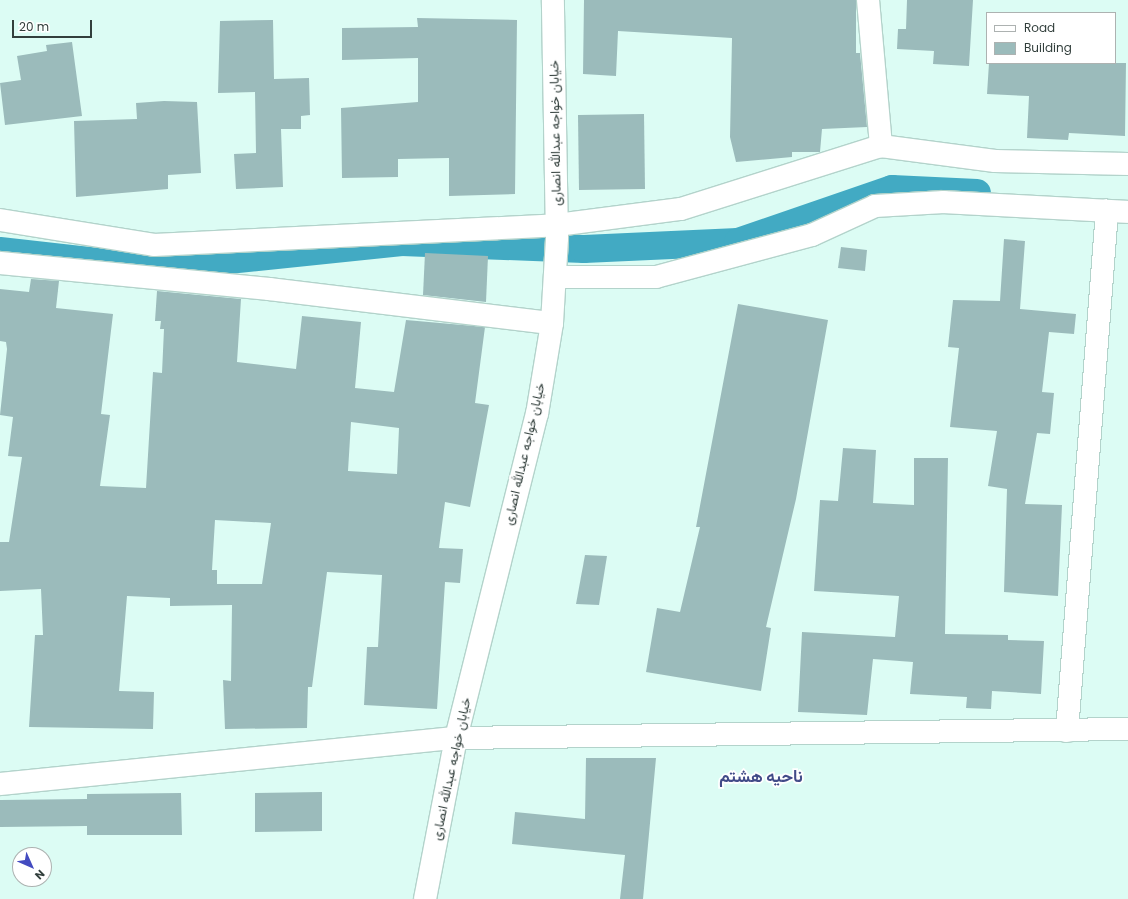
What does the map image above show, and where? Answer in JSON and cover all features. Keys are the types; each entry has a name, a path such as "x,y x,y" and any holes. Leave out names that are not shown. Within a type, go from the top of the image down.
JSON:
{"street":[{"name":"خیابان خواجه عبدالله انصاری","path":"425,899 456,738 537,414 552,323 557,277 554,0"},
{"path":"868,0 882,146"},
{"path":"0,220 154,245 557,225 681,209 882,146 995,161 1128,164"},
{"path":"557,277 656,277 812,235 875,206 944,202 1128,212"},
{"path":"1067,731 1107,212"},
{"path":"0,263 269,289 552,323"},
{"path":"0,784 456,738 1128,729"}],"building":[{"path":"584,0 856,0 856,53 860,53 867,127 822,129 820,152 792,152 792,157 736,162 730,137 732,38 618,31 616,76 583,74"},
{"path":"907,0 973,0 969,66 933,64 934,51 897,49 898,29 906,29"},
{"path":"417,18 517,20 515,194 449,196 449,158 398,159 398,177 342,178 341,108 418,102 418,58 342,60 342,28 418,27"},
{"path":"273,20 274,79 309,78 310,115 301,116 301,129 281,129 283,187 236,189 234,154 256,153 255,92 218,93 220,21"},
{"path":"72,42 82,116 5,125 0,83 21,80 17,56 47,51 46,45"},
{"path":"1126,63 1125,136 1069,133 1068,140 1027,138 1029,96 987,94 989,64"},
{"path":"164,101 197,102 201,173 168,175 168,189 76,197 74,121 137,119 136,103"},
{"path":"644,114 645,189 579,190 578,115"},
{"path":"1004,239 1025,241 1020,309 1076,314 1074,334 1049,332 1042,392 1054,393 1050,434 1037,433 1025,504 1062,505 1058,596 1004,592 1007,489 988,486 997,431 950,427 959,348 948,347 953,300 1000,301"},
{"path":"841,247 867,250 865,271 838,268"},
{"path":"425,253 488,256 486,302 423,295"},
{"path":"31,279 59,281 56,308 113,314 101,414 110,415 100,486 146,488 153,372 162,373 164,329 160,329 161,321 155,321 157,291 241,299 237,362 296,369 302,316 361,322 355,388 394,392 406,320 485,327 475,403 489,405 470,507 445,502 439,548 463,549 460,583 445,582 437,709 364,705 367,647 378,647 382,575 327,572 312,687 308,687 307,728 225,729 223,680 231,681 232,605 170,606 170,598 127,596 119,691 154,692 153,729 29,727 35,635 43,635 41,589 0,591 0,542 9,542 22,457 8,456 13,417 0,415 7,349 6,342 0,341 0,289 29,292","holes":["351,422 399,428 397,474 348,471","215,520 271,523 262,584 217,584 217,570 212,570"]},
{"path":"738,304 828,320 796,499 766,627 771,628 761,691 646,672 657,608 680,612 700,527 696,527"},
{"path":"843,448 876,450 873,503 914,505 914,458 948,458 945,634 1008,635 1008,640 1044,641 1041,694 992,691 991,709 966,708 967,697 910,694 913,662 873,659 867,715 798,712 802,632 895,637 899,596 814,591 820,500 838,501"},
{"path":"585,555 607,556 599,605 576,604"},
{"path":"586,758 656,758 643,899 620,899 625,855 512,844 515,812 585,819"},
{"path":"322,792 322,831 255,832 255,793"},
{"path":"181,793 182,835 87,835 87,826 0,827 0,800 87,799 87,794"}],"waterway":[{"path":"0,251 151,268 402,242 584,249 738,242 892,189 977,193"}],"district":[{"name":"ناحیه هشتم","path":"761,777"}]}
